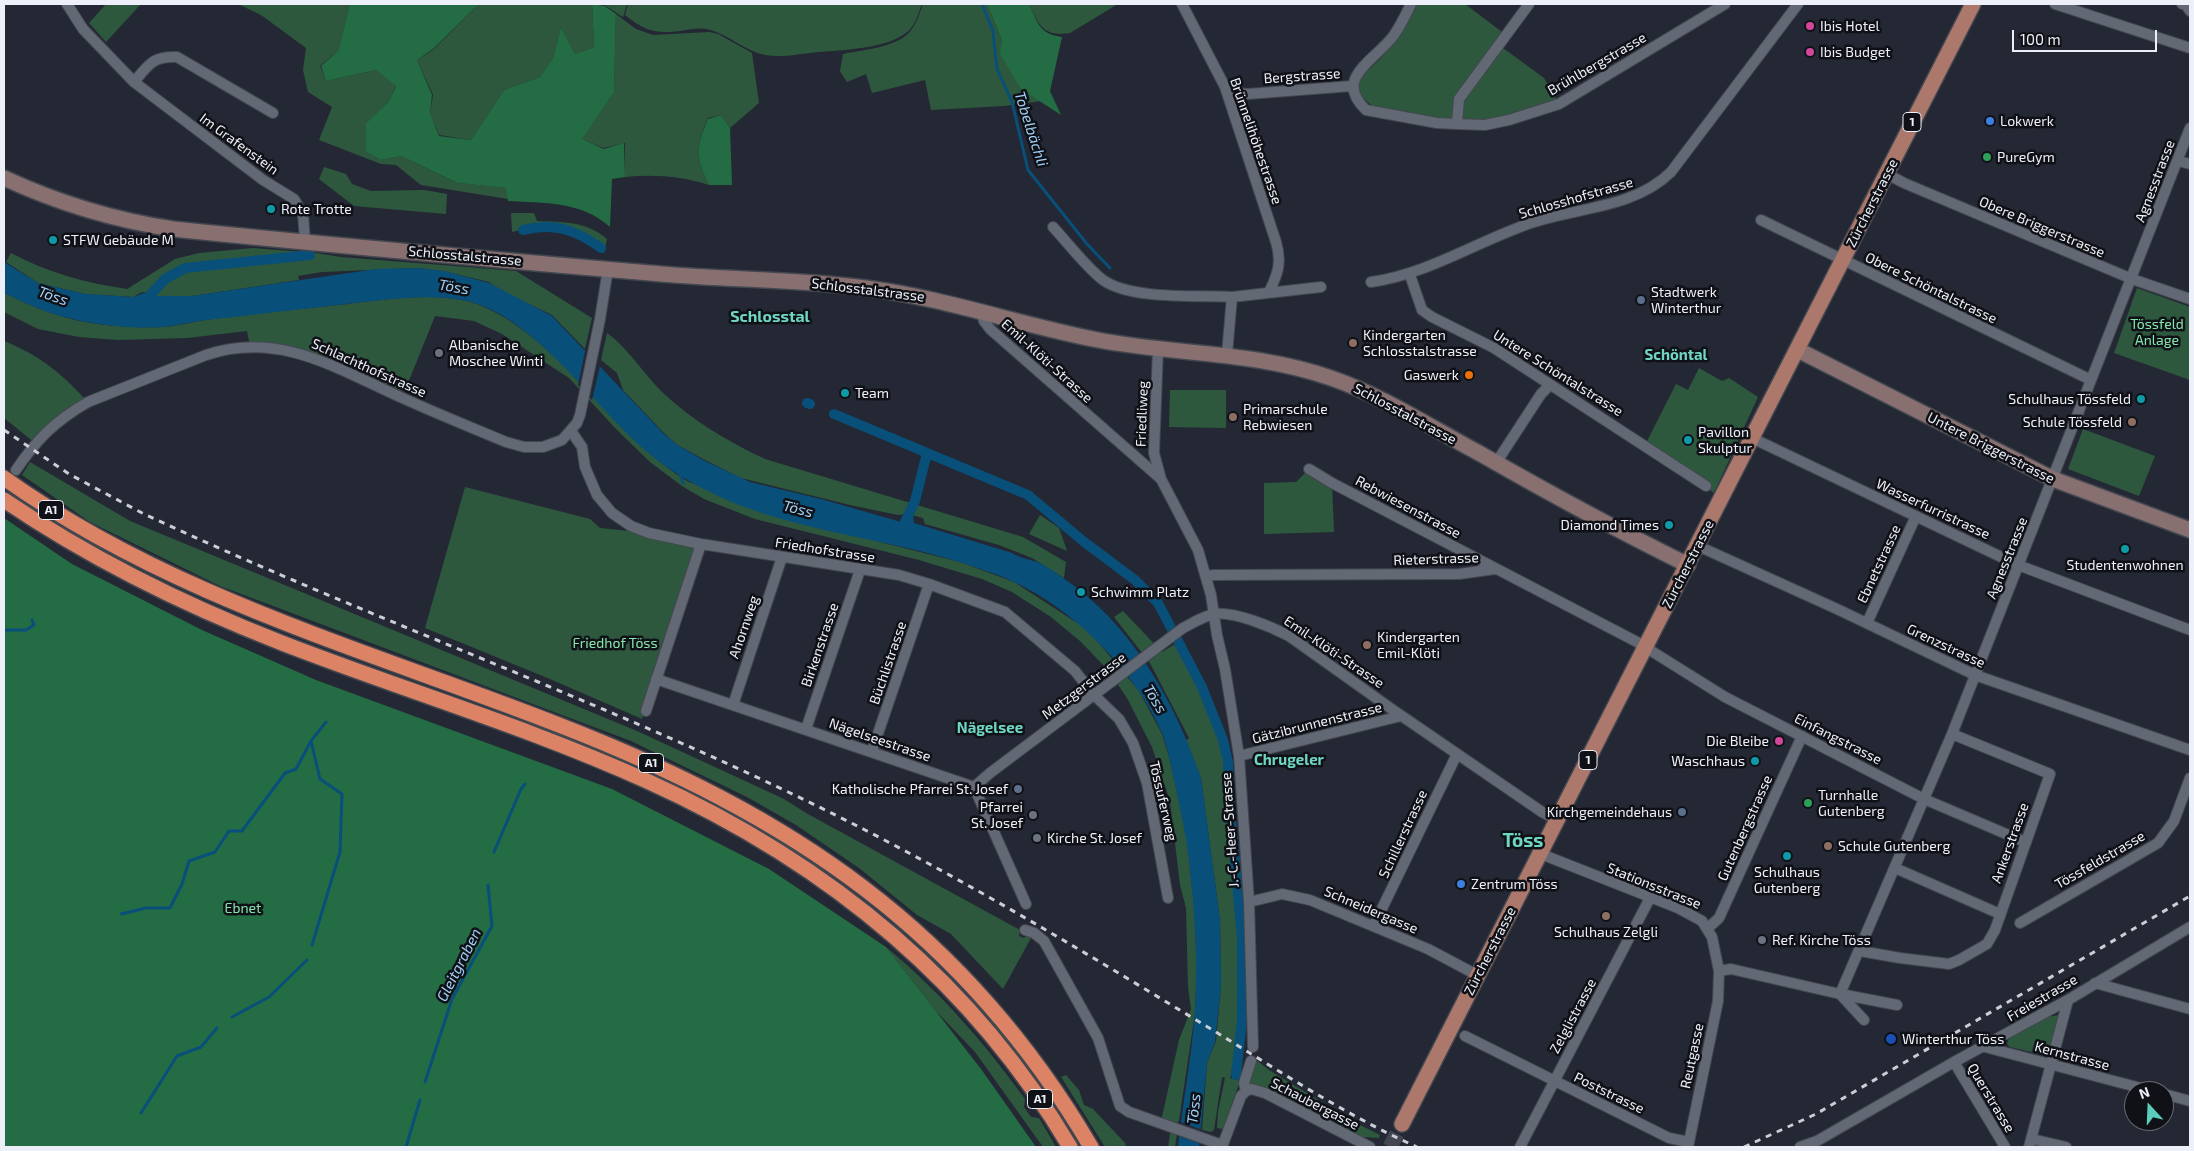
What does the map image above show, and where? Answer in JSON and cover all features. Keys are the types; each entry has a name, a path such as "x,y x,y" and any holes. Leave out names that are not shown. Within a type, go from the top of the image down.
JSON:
{"highway":[{"name":"A1","path":"10,474 93,535 193,586 313,635 612,746 699,786 790,836 833,864 875,895 914,928 958,970 999,1015 1036,1062 1092,1147"},
{"name":"A1","path":"4,500 92,555 201,609 298,649 598,760 691,802 780,851 823,879 870,914 939,977 974,1014 1012,1060 1070,1147"}],"main road":[{"name":"Zürcherstrasse","path":"1402,1124 1471,972 1541,854 1973,4"},
{"name":"Schlosstalstrasse","path":"4,178 53,199 138,224 173,229 608,269 864,287 921,296 1062,333 1130,346 1227,354 1272,361 1335,379 1375,396 1688,565"},
{"name":"Untere Briggerstrasse","path":"1798,350 2053,479 2190,530"}],"street":[{"name":"Im Grafenstein","path":"67,4 83,29 134,82 263,180 294,200 304,214 305,241"},
{"name":"Brünnelihöhestrasse","path":"1182,4 1225,88 1279,254 1278,274 1269,292"},
{"path":"1352,86 1354,77 1361,68 1394,35 1411,4"},
{"path":"1457,124 1459,98 1529,4"},
{"name":"Brühlbergstrasse","path":"1352,86 1359,104 1366,110 1438,123 1485,125 1509,120 1559,104 1725,4"},
{"name":"Schlosshofstrasse","path":"1371,282 1410,275 1534,222 1630,198 1661,182 1697,138 1798,4"},
{"path":"2055,4 2190,48"},
{"path":"2182,4 2186,5 2190,11"},
{"path":"134,82 150,62 162,56 178,57 273,113"},
{"name":"Bergstrasse","path":"1225,88 1236,94 1248,94 1352,86"},
{"name":"Agnesstrasse","path":"1840,994 1952,734 2190,128"},
{"path":"2178,161 2190,164"},
{"name":"Obere Briggerstrasse","path":"1887,174 1904,183 2132,279 2190,299"},
{"name":"Obere Schöntalstrasse","path":"1761,220 2090,380"},
{"path":"1053,227 1102,279 1117,289 1134,293 1232,297 1321,287"},
{"path":"572,431 582,407 608,269"},
{"name":"Untere Schöntalstrasse","path":"1410,275 1422,310 1432,317 1494,348 1706,486"},
{"path":"1227,354 1232,297"},
{"name":"Emil-Klöti-Strasse","path":"981,311 984,321 990,329 1161,479 1198,550 1207,576 1214,614 1227,614 1268,625 1289,636 1401,716 1542,812 1557,820"},
{"name":"Schlachthofstrasse","path":"10,474 45,432 72,411 96,399 206,354 240,347 258,346 299,352 506,442 524,447 543,447 562,440 572,431"},
{"name":"Friedliweg","path":"1158,349 1154,453 1161,479"},
{"path":"1496,463 1541,394 1550,384"},
{"name":"Friedhofstrasse","path":"572,431 582,447 590,481 598,495 612,513 631,526 649,533 701,544 898,575 929,584 1004,612 1075,671 1094,695"},
{"name":"Wasserfurristrasse","path":"1752,438 2018,565 2190,630"},
{"name":"Rebwiesenstrasse","path":"1309,469 1495,569"},
{"name":"Ebnetstrasse","path":"1867,623 1916,516"},
{"path":"646,711 701,544"},
{"name":"Grenzstrasse","path":"1698,546 1867,623 1974,676 2190,750"},
{"name":"Ahornweg","path":"733,705 782,557"},
{"name":"Rieterstrasse","path":"1207,576 1459,574 1495,569 1646,648"},
{"name":"Birkenstrasse","path":"806,729 860,570"},
{"name":"Büchlistrasse","path":"872,751 929,584"},
{"name":"Metzgerstrasse","path":"974,787 1183,628 1214,614"},
{"name":"J.-C.-Heer-Strasse","path":"1214,614 1239,756 1249,902 1254,1047"},
{"name":"Einfangstrasse","path":"1646,648 1725,697 1924,799 2025,842"},
{"name":"Nägelseestrasse","path":"656,680 872,751 974,787"},
{"name":"Tössuferweg","path":"1094,695 1119,719 1133,743 1147,783 1168,898"},
{"name":"Gätzibrunnenstrasse","path":"1239,756 1401,716"},
{"name":"Ankerstrasse","path":"1860,951 1900,958 1954,962 1990,941 2050,774 1952,734"},
{"name":"Gutenbergstrasse","path":"1708,928 1719,918 1802,736"},
{"name":"Schillerstrasse","path":"1374,925 1457,754"},
{"name":"Tössfeldstrasse","path":"2020,923 2158,843 2174,820 2190,778"},
{"path":"974,787 1026,904"},
{"name":"Stationsstrasse","path":"1541,854 1690,913 1702,921 1708,928 1715,946 1719,970"},
{"path":"1895,868 2000,914"},
{"name":"Schneidergasse","path":"1249,902 1282,894 1310,900 1428,949 1471,972"},
{"name":"Zelglistrasse","path":"1520,1147 1650,898"},
{"name":"Freiestrasse","path":"1800,1147 1818,1144 1954,1062 1985,1047 2068,1000 2190,927"},
{"path":"1025,930 1034,933 1044,941 1098,1038 1120,1106 1129,1112 1222,1146 1241,1096 1246,1091 1244,1083 1251,1061"},
{"path":"1719,970 1731,969 1897,1005"},
{"name":"Reutgasse","path":"1689,1145 1718,1002 1719,970"},
{"path":"2094,983 2190,1009"},
{"path":"1840,994 1864,1020"},
{"path":"2066,1147 2031,1143 2068,1000"},
{"name":"Poststrasse","path":"1465,1036 1669,1138 1689,1145"},
{"name":"Kernstrasse","path":"1985,1047 2124,1084"},
{"name":"Querstrasse","path":"1954,1062 2005,1147"},
{"name":"Schaubergasse","path":"1246,1091 1251,1089 1265,1093 1370,1147"},
{"path":"2174,1097 2190,1101"}],"green space":[{"path":"106,4 141,4 106,42 89,23"},
{"path":"238,4 350,4 338,51 320,66 326,81 376,70 396,85 389,101 366,123 366,152 381,160 401,156 458,183 507,188 508,199 421,185 396,165 381,164 319,140 332,107 308,92 303,70 306,48 261,15"},
{"path":"350,4 479,4 433,49 417,60 432,95 430,113 439,136 471,140 504,90 540,77 553,58 561,27 575,54 594,47 592,4 605,6 616,14 614,92 582,139 604,149 624,143 625,177 612,179 610,227 599,218 574,208 548,203 508,201 506,188 458,183 401,156 381,160 366,152 366,123 389,101 396,86 376,70 326,81 321,66 338,51"},
{"path":"479,4 592,4 594,47 575,54 561,27 553,58 540,77 504,90 471,140 439,135 430,113 433,95 417,60 433,50"},
{"path":"603,4 627,4 623,17"},
{"path":"628,4 922,4 912,27 906,33 887,42 875,46 778,56 757,53 722,34 707,29 664,32 645,28 625,15"},
{"path":"923,4 987,4 1021,89 1041,101 1004,106 931,110 925,80 872,93 866,74 847,82 840,71 843,54 898,41 908,34 913,27"},
{"path":"987,4 1029,4 1037,22 1044,30 1054,36 1062,37 1050,91 1061,115 1021,89 1000,54 1002,41"},
{"path":"1029,4 1118,4 1070,33 1061,34 1044,28"},
{"path":"1414,4 1465,4 1506,35 1499,45 1544,78 1559,104 1509,120 1457,124 1375,107 1364,99 1359,92 1359,85 1367,71 1381,58 1399,34"},
{"path":"616,14 636,29 653,35 709,32 718,34 752,53 759,103 730,128 721,115 708,118 701,137 699,159 709,185 667,176 625,177 625,143 604,148 581,139 614,92"},
{"path":"721,115 730,128 732,185 709,185 699,159 699,145 708,119"},
{"path":"324,167 346,174 352,184 371,191 424,190 447,194 446,214 354,206 319,179"},
{"path":"511,213 534,213 537,221 574,224 591,229 607,239 604,253 600,251 601,247 589,239 568,229 548,226 512,232"},
{"path":"253,248 516,271 592,318 585,349 552,315 500,290 489,282 443,271 417,268 322,272 298,276 299,280 192,296 156,296 155,294 142,292 133,297 85,294 38,283 6,262 11,253 39,266 68,276 97,284 127,289 175,259 199,253"},
{"name":"Tössfeld Anlage","path":"2137,288 2190,307 2190,380 2114,353"},
{"path":"4,293 57,315 75,320 141,327 163,327 229,317 399,298 435,297 469,302 484,307 513,323 539,343 564,366 636,441 661,463 689,482 884,543 960,562 1014,582 1088,630 1139,691 1162,734 1170,760 1187,839 1194,906 1197,965 1195,1013 1175,1147 1168,1147 1171,1127 1162,1117 1179,1040 1191,1009 1188,987 1186,908 1180,885 1170,801 1152,747 1127,698 1108,670 1080,641 1051,617 1012,592 982,579 919,560 755,519 704,499 682,486 650,462 616,429 569,378 502,334 474,321 435,316 402,398 319,360 250,346 247,331 187,338 118,340 79,337 38,329 4,312"},
{"path":"607,333 622,346 662,392 698,421 737,445 765,459 1023,537 1066,562 1064,578 1032,558 999,545 925,524 923,518 850,505 741,478 703,459 676,444 623,390 617,373 601,360"},
{"path":"4,341 50,366 88,402 35,443 4,418"},
{"path":"1699,368 1722,381 1729,378 1758,397 1714,493 1645,445 1676,384 1688,390"},
{"path":"1170,390 1226,390 1226,428 1169,427"},
{"path":"2083,429 2155,456 2139,496 2068,469"},
{"path":"30,462 130,521 637,731 784,799 806,813 1020,930 1019,936 1024,938 1028,934 1031,938 1003,989 951,934 917,915 859,868 796,825 747,797 631,741 220,586 90,522 22,475"},
{"path":"1309,469 1332,483 1334,532 1264,534 1264,483 1296,482"},
{"name":"Friedhof Töss","path":"465,487 590,519 600,528 649,533 701,544 642,719 425,628"},
{"path":"1040,515 1059,528 1067,551 1029,534"},
{"name":"Ebnet","path":"4,518 72,564 202,630 316,680 612,789 769,869 886,947 981,1069 1036,1147 4,1147"},
{"path":"1123,611 1162,652 1175,644 1196,684 1220,742 1226,774 1230,843 1240,938 1239,1042 1230,1078 1240,1081 1223,1129 1217,1128 1218,1112 1225,1078 1222,1077 1214,1130 1211,1132 1202,1130 1207,1063 1216,1041 1221,985 1220,920 1201,778 1186,740 1189,738 1150,663 1114,617"},
{"path":"886,947 943,1000 994,1058 1025,1099 1024,1107 1031,1117 1039,1118 1056,1147 1043,1147 975,1052 935,1010"},
{"path":"2060,1015 2049,1056 2010,1047 2007,1044 2009,1038 2046,1017"},
{"path":"1255,1059 1269,1070 1358,1124 1380,1135 1379,1138 1360,1137 1253,1086 1249,1082"},
{"path":"1066,1075 1079,1090 1084,1105 1093,1109 1125,1143 1126,1147 1105,1147 1061,1077"}],"water":[{"path":"4,262 38,283 85,294 133,297 144,293 157,296 192,296 376,269 417,268 444,271 489,283 552,316 663,433 676,444 703,460 750,482 821,499 901,522 908,514 913,515 914,523 1037,562 1060,576 1087,596 1110,618 1148,666 1178,721 1201,778 1220,920 1221,985 1215,1042 1207,1063 1199,1147 1178,1147 1194,1026 1196,956 1187,846 1167,748 1162,733 1150,710 1136,687 1119,665 1080,625 1058,608 1012,581 963,563 799,524 735,503 695,484 662,464 639,445 537,341 514,323 491,309 467,301 422,297 406,298 143,328 67,318 30,305 4,293"}],"pier":[{"path":"586,347 601,362 592,400 578,385"},
{"path":"1178,1121 1205,1131 1202,1144 1176,1135"}],"waterway":[{"name":"Tobelbächli","path":"982,4 993,31 997,69 1012,102 1028,170 1087,244 1110,268"},
{"path":"523,230 545,227 564,229 583,236 601,248"},
{"path":"143,303 165,279 185,268 310,255"},
{"path":"834,414 1028,495 1083,541 1135,580 1158,603 1202,687 1223,740 1228,762 1230,808 1242,937 1242,1020 1236,1075"},
{"path":"903,526 915,501 927,453"},
{"path":"680,474 683,483"},
{"path":"4,630 26,630 34,625 32,620"},
{"path":"312,945 340,852 342,794 320,779 311,741 326,722"},
{"path":"121,914 146,908 170,908 182,884 189,861 215,852 229,831 242,831 285,773 296,769 311,741"},
{"path":"494,852 521,789 525,784"},
{"name":"Gleitgraben","path":"425,1082 452,999 492,926 488,885"},
{"path":"232,1017 269,997 307,960"},
{"path":"141,1113 177,1056 201,1047 217,1028"},
{"path":"406,1147 420,1100"}],"tunnel":[{"path":"1390,1147 1402,1124"}],"railway":[{"path":"4,430 69,474 144,514 234,555 687,746 865,830 952,876 1037,925 1336,1105 1417,1147"},
{"path":"1744,1147 1816,1114 2190,896"}],"place":[{"name":"Ibis Hotel","path":"1810,26"},
{"name":"Ibis Budget","path":"1810,52"},
{"name":"Lokwerk","path":"1990,121"},
{"name":"PureGym","path":"1987,157"},
{"name":"Rote Trotte","path":"271,209"},
{"name":"STFW Gebäude M","path":"53,240"},
{"name":"Stadtwerk Winterthur","path":"1641,300"},
{"name":"Kindergarten Schlosstalstrasse","path":"1353,343"},
{"name":"Albanische Moschee Winti","path":"439,353"},
{"name":"Gaswerk","path":"1469,375"},
{"name":"Team","path":"845,393"},
{"name":"Schulhaus Tössfeld","path":"2141,399"},
{"name":"Primarschule Rebwiesen","path":"1233,417"},
{"name":"Schule Tössfeld","path":"2132,422"},
{"name":"Pavillon Skulptur","path":"1688,440"},
{"name":"Diamond Times","path":"1669,525"},
{"name":"Studentenwohnen","path":"2125,549"},
{"name":"Schwimm Platz","path":"1081,592"},
{"name":"Kindergarten Emil-Klöti","path":"1367,645"},
{"name":"Die Bleibe","path":"1779,741"},
{"name":"Waschhaus","path":"1755,761"},
{"name":"Katholische Pfarrei St. Josef","path":"1018,789"},
{"name":"Turnhalle Gutenberg","path":"1808,803"},
{"name":"Kirchgemeindehaus","path":"1682,812"},
{"name":"Pfarrei St. Josef","path":"1033,815"},
{"name":"Kirche St. Josef","path":"1037,838"},
{"name":"Schule Gutenberg","path":"1828,846"},
{"name":"Schulhaus Gutenberg","path":"1787,856"},
{"name":"Zentrum Töss","path":"1461,884"},
{"name":"Schulhaus Zelgli","path":"1606,916"},
{"name":"Ref. Kirche Töss","path":"1762,940"},
{"name":"Winterthur Töss","path":"1891,1039"}],"district":[{"name":"Schlosstal","path":"770,317"},
{"name":"Schöntal","path":"1676,355"},
{"name":"Nägelsee","path":"990,728"},
{"name":"Chrugeler","path":"1289,760"},
{"name":"Töss","path":"1523,841"}]}
